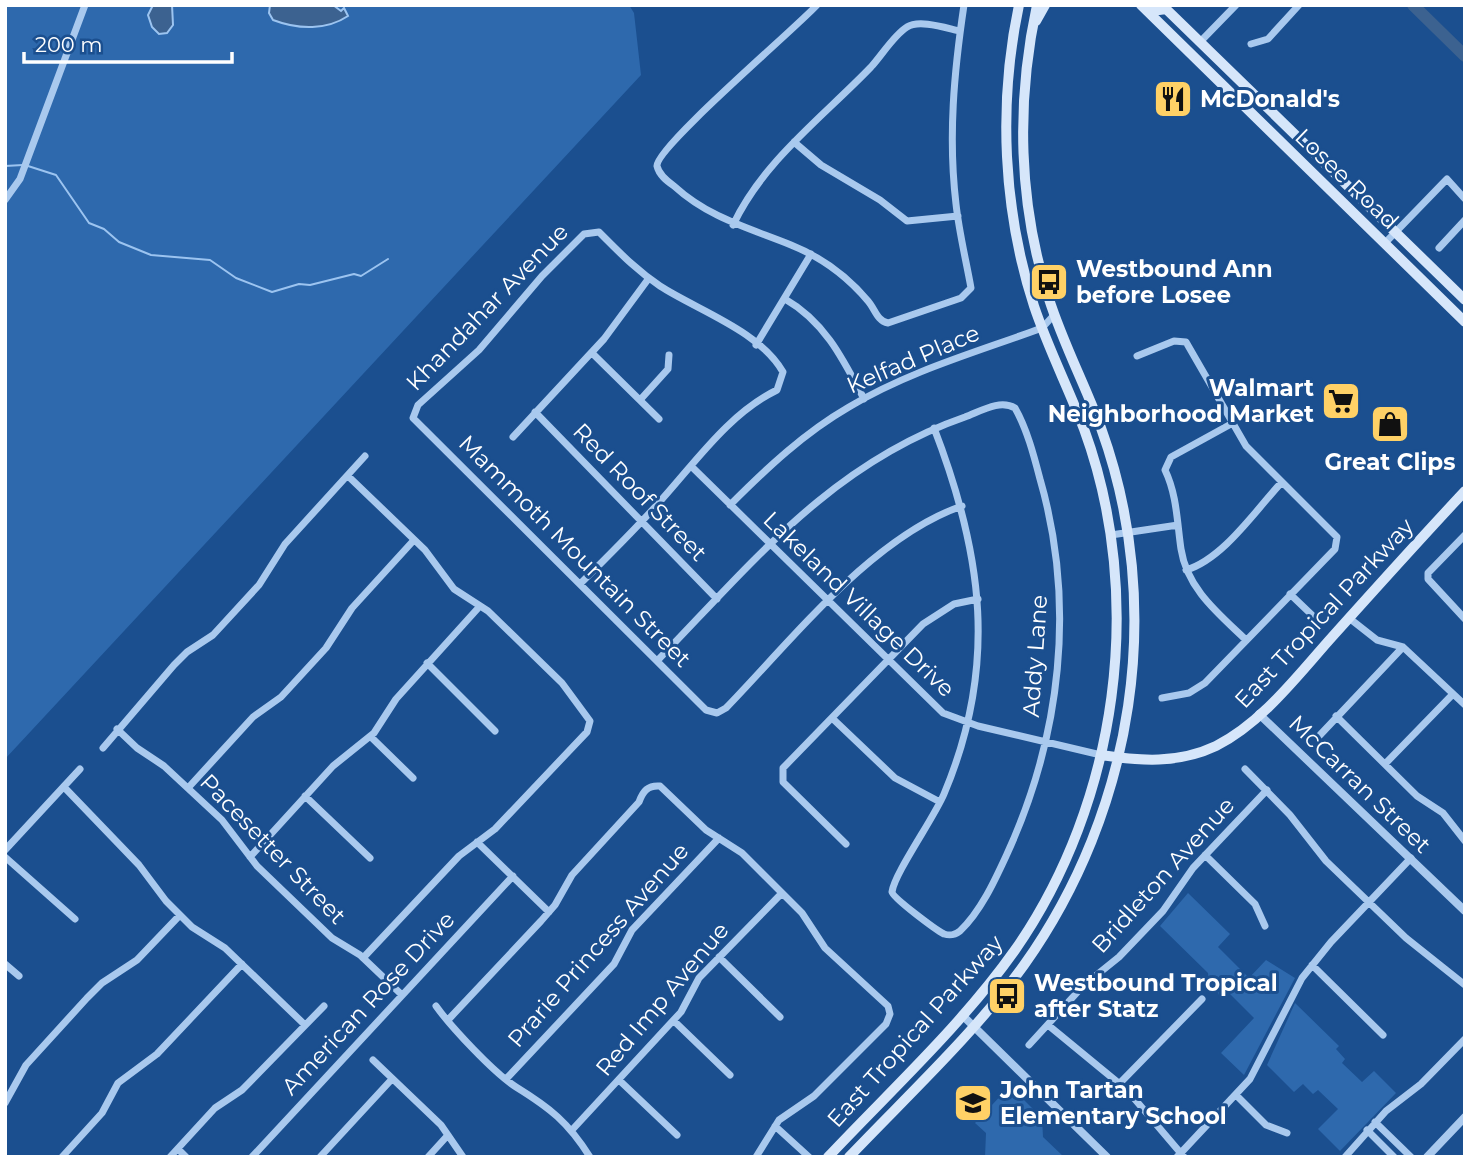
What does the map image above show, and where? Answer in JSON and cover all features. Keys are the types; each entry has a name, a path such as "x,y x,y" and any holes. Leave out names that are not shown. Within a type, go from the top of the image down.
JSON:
{"main road":[{"path":"1019,5 1010,56 1007,110 1008,167 1016,230 1042,328 1085,431 1111,535 1116,626 1111,698 1101,755"},
{"path":"1037,5 1023,110 1023,153 1029,217 1054,315 1103,437 1126,533 1133,599 1134,647 1130,697 1120,758"},
{"path":"1033,24 1045,5"},
{"name":"Losee Road","path":"1140,5 1465,323"},
{"path":"1152,5 1159,10 1164,7"},
{"name":"Losee Road","path":"1164,7 1465,300"},
{"path":"1173,36 1186,39 1193,46 1200,43"},
{"path":"1007,110 1023,110"},
{"name":"East Tropical Parkway","path":"828,1157 962,1015 1009,957 1046,899 1069,851 1101,755 1159,760 1188,756 1228,738 1259,713 1465,491"},
{"name":"East Tropical Parkway","path":"849,1157 972,1026 1024,965 1065,899 1096,833 1120,758"}],"street":[{"path":"5,200 20,179 85,5"},
{"path":"817,5 701,114 657,162 660,173 688,199 733,225 811,254 846,279 884,323 907,318 970,293 957,216 952,117 964,5"},
{"path":"1200,43 1236,5"},
{"path":"1251,44 1268,39 1299,5"},
{"path":"733,225 755,187 794,142 870,68 904,28 917,24 960,31"},
{"path":"794,142 821,165 880,200 907,221 957,216"},
{"path":"1385,243 1447,178 1465,199"},
{"path":"1439,248 1465,220"},
{"name":"Khandahar Avenue","path":"414,413 418,405 479,350 542,276 584,234 598,232 624,259 649,278"},
{"path":"756,345 811,254"},
{"path":"513,437 592,352 649,278 713,314 756,345 780,367 782,380 777,390 736,419 580,584"},
{"path":"785,299 810,317 831,340 864,399"},
{"name":"Kelfad Place","path":"730,505 804,438 864,399 901,380 1042,328 1054,315"},
{"path":"1137,356 1174,341 1185,342 1231,425 1256,458 1337,537 1336,546 1197,689 1162,698"},
{"path":"592,352 659,419"},
{"path":"640,400 668,369 668,355"},
{"name":"Addy Lane","path":"934,428 1000,404 1012,406 1018,414 1044,490 1059,578 1058,672 1047,743 1028,804 996,877 967,924 954,935 943,933 897,901 892,892 897,877 940,802"},
{"name":"Red Roof Street","path":"535,412 643,519 717,599"},
{"name":"Mammoth Mountain Street","path":"414,413 421,428 706,710 715,713 726,708 830,601"},
{"path":"1231,425 1169,461 1165,470 1173,490 1186,570 1203,598 1246,640"},
{"path":"658,660 813,504 855,471 894,446 934,428 962,506 978,599 976,661 967,723 940,802 889,773 832,718"},
{"path":"103,748 187,652 214,635 259,585 285,544 365,456"},
{"name":"Lakeland Village Drive","path":"691,466 943,713 967,723 1101,755"},
{"path":"348,476 414,540 454,589 480,606 562,683 590,721 587,732 495,829 459,856 363,958"},
{"path":"1186,570 1201,566 1219,551 1282,483"},
{"path":"830,601 894,543 925,522 962,506"},
{"path":"1111,535 1178,525"},
{"path":"1465,535 1428,573 1428,579 1465,619"},
{"path":"188,788 253,717 281,697 326,648 352,608 414,540"},
{"path":"1290,594 1314,616"},
{"path":"846,844 783,782 781,774 889,659 942,610 978,599"},
{"path":"250,857 333,766 371,737 388,708 480,606"},
{"path":"1349,618 1377,640 1403,647 1465,705"},
{"path":"1320,735 1403,647"},
{"path":"427,663 495,731"},
{"path":"1385,764 1453,694"},
{"name":"McCarran Street","path":"1259,713 1465,911"},
{"path":"1336,716 1417,796 1443,813 1465,841"},
{"name":"Pacesetter Street","path":"117,729 188,788 230,830 250,857 332,938 363,958 402,995"},
{"path":"371,737 413,778"},
{"path":"5,850 79,769"},
{"path":"1245,769 1326,861 1406,938 1465,985"},
{"path":"448,1020 549,912 572,875 639,802 644,792 653,786 663,788 706,830 742,853 802,913 825,948 888,1006 890,1014 886,1024 814,1096 785,1115 756,1157"},
{"path":"64,788 139,865 180,915 242,964 305,1024"},
{"name":"Bridleton Avenue","path":"1029,1045 1083,986 1119,957 1164,911 1205,855 1266,790"},
{"path":"305,796 370,858"},
{"name":"Prarie Princess Avenue","path":"507,1078 614,964 632,930 719,838"},
{"path":"477,842 549,912"},
{"path":"1205,855 1255,904 1265,926"},
{"path":"5,857 75,919"},
{"path":"1048,1025 1119,1083 1180,1156 1237,1095 1258,1067 1285,1006 1312,965 1411,858"},
{"name":"American Rose Drive","path":"252,1157 513,876"},
{"name":"Red Imp Avenue","path":"572,1130 674,1021 699,978 782,893"},
{"path":"5,1103 26,1065 87,998 102,983 137,960 180,915"},
{"path":"719,957 780,1017"},
{"path":"5,964 19,976"},
{"path":"62,1157 102,1113 118,1083 157,1054 242,964"},
{"path":"1312,965 1383,1035"},
{"path":"1119,1083 1202,999"},
{"path":"170,1157 215,1108 242,1090 324,1006"},
{"path":"436,1006 507,1078 540,1099 572,1130 590,1157"},
{"path":"962,1015 1107,1157"},
{"path":"674,1021 730,1075"},
{"path":"1345,1157 1375,1122 1421,1084 1465,1039"},
{"path":"373,1060 448,1135 463,1157"},
{"path":"320,1157 393,1079"},
{"path":"619,1080 677,1135"},
{"path":"1237,1095 1266,1125 1287,1133"},
{"path":"1427,1157 1465,1117"},
{"path":"1375,1122 1412,1157"},
{"path":"775,1126 809,1157"},
{"path":"1367,1130 1394,1157"},
{"path":"428,1157 448,1135"},
{"path":"178,1149 187,1157"}],"shaded area":[{"path":"5,5 629,5 634,13 641,75 5,759"},
{"path":"153,5 172,5 173,25 167,33 159,34 152,27 148,15"},
{"path":"270,5 333,5 341,11 344,8 348,16 322,26 293,26 273,20 269,13"},
{"path":"1188,893 1230,934 1218,947 1249,978 1266,960 1295,978 1244,1075 1221,1053 1254,1018 1230,994 1219,995 1215,987 1209,984 1208,973 1160,926"},
{"path":"1295,1003 1339,1046 1336,1049 1345,1059 1342,1063 1362,1082 1374,1071 1396,1093 1340,1151 1318,1129 1338,1109 1318,1090 1313,1094 1303,1084 1294,1092 1267,1065"},
{"path":"1007,1089 1013,1089 1042,1118 1043,1137 1064,1157 985,1157 986,1133 975,1123"}],"waterway":[{"path":"1413,5 1465,56"},
{"path":"5,166 23,165"},
{"path":"28,166 56,175 89,223 104,229 119,242 151,255 210,260 236,278 272,292 354,274 361,276 388,259"}],"place":[{"name":"McDonald's","path":"1173,99"},
{"name":"Westbound Ann before Losee","path":"1049,282"},
{"name":"Walmart Neighborhood Market","path":"1341,401"},
{"name":"Great Clips","path":"1390,424"},
{"name":"Westbound Tropical after Statz","path":"1007,996"},
{"name":"John Tartan Elementary School","path":"973,1103"}]}
